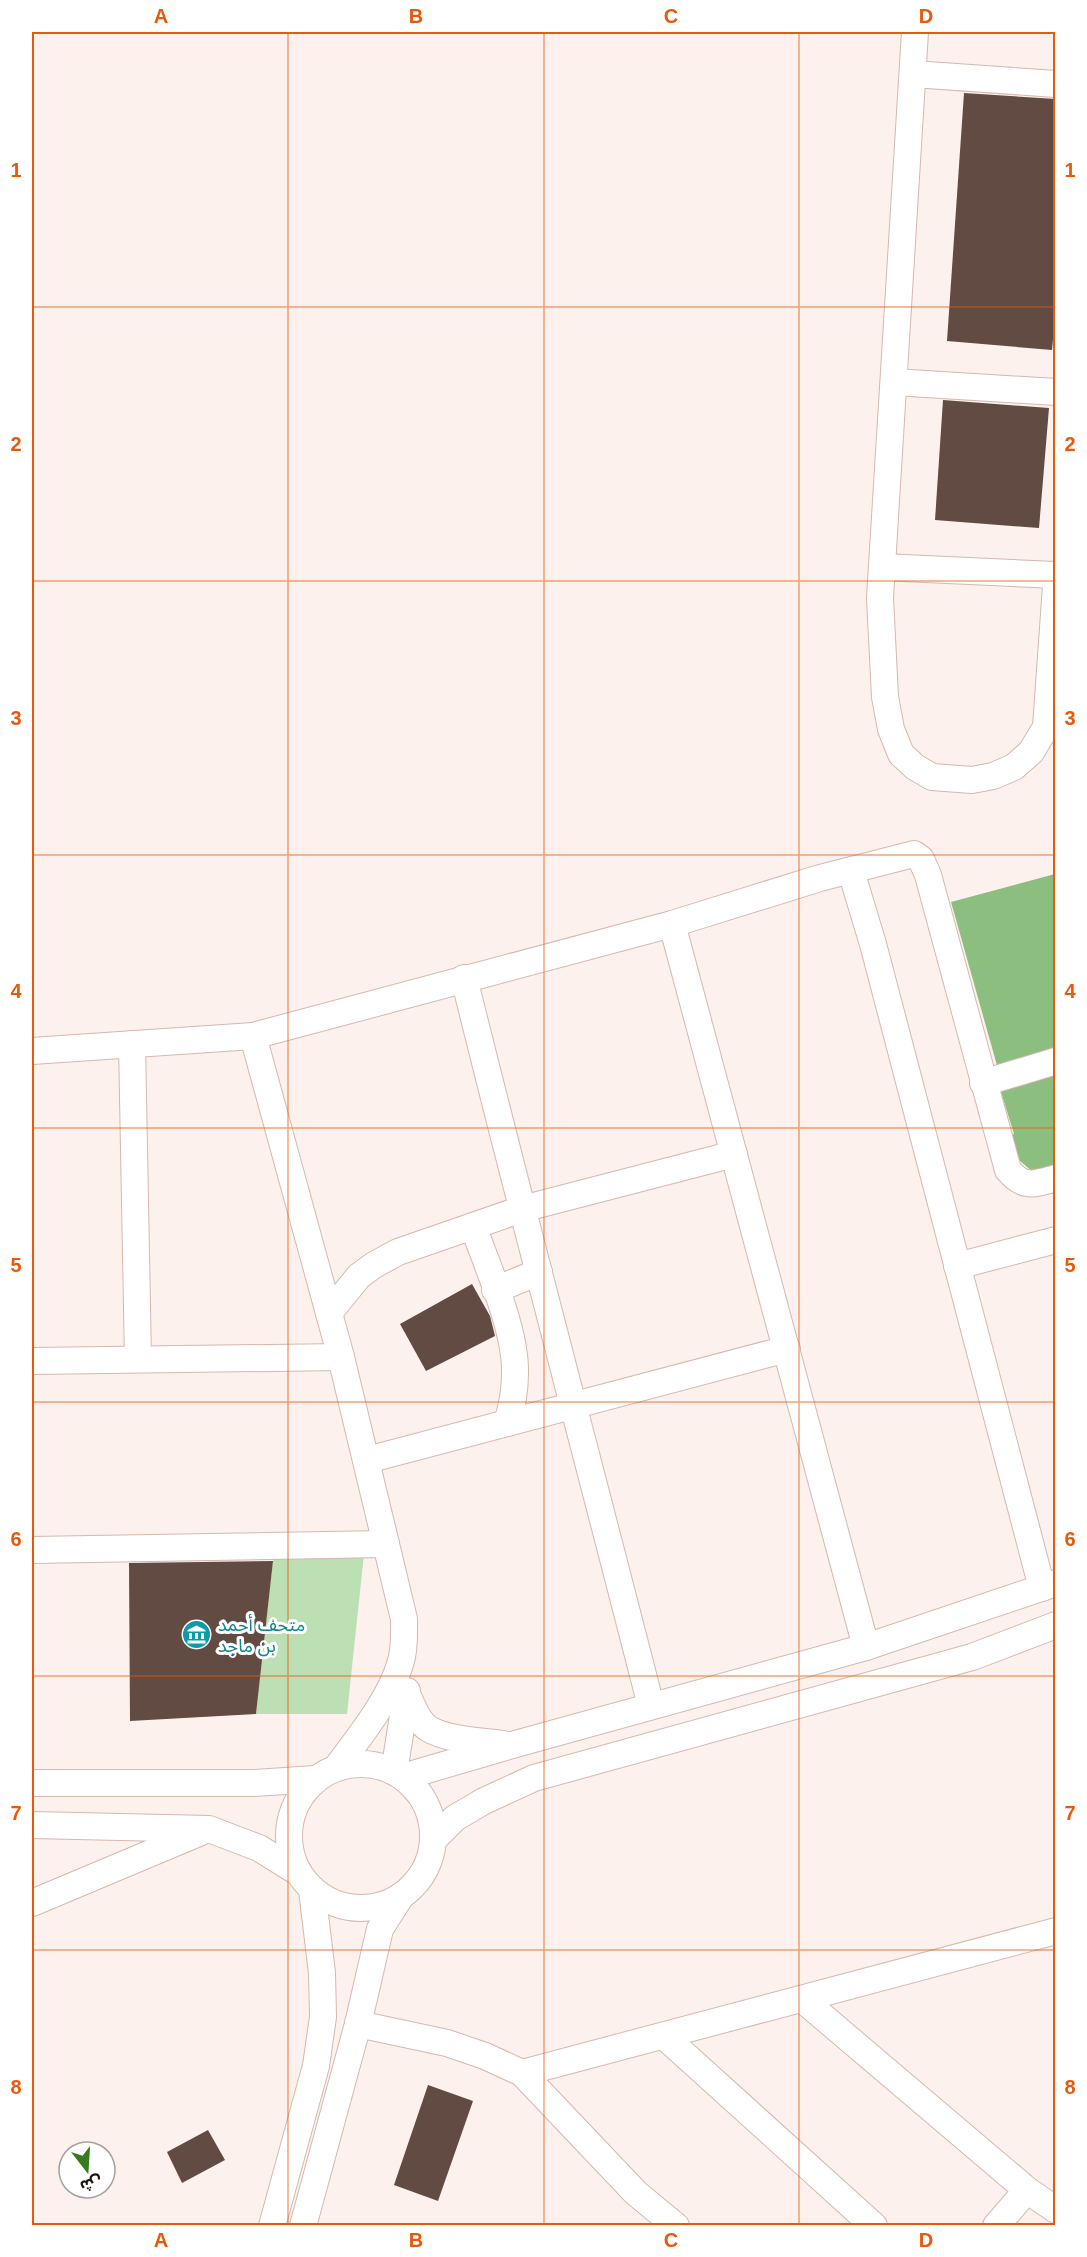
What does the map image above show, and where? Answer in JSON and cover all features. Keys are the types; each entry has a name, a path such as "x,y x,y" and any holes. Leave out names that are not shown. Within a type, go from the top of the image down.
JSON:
{"street":[{"path":"915,32 880,598 885,697 891,729 901,754 915,767 932,777 972,780 993,776 1014,767 1031,752 1046,727 1056,586"},
{"path":"913,74 1056,84"},
{"path":"894,382 1056,392"},
{"path":"882,567 1056,575"},
{"path":"32,1052 253,1036 672,924 820,878 914,854 921,859 928,875 1008,1170 1017,1180 1032,1185 1056,1178"},
{"path":"398,1775 866,1647 1049,1585 957,1266 873,944 851,871"},
{"path":"672,924 866,1647"},
{"path":"464,978 651,1706"},
{"path":"253,1036 367,1460 404,1619 405,1639 401,1661 380,1708 326,1773 299,1798 289,1822 289,1847 304,1880 322,1973 323,2017 316,2066 272,2226"},
{"path":"132,1044 138,1359"},
{"path":"983,1083 1056,1061"},
{"path":"329,1313 359,1276 398,1252 522,1209 734,1154"},
{"path":"473,1226 514,1352 514,1389 507,1423"},
{"path":"957,1266 1056,1240"},
{"path":"495,1290 539,1272"},
{"path":"367,1460 787,1349"},
{"path":"32,1361 341,1357"},
{"path":"32,1550 386,1544"},
{"path":"434,1839 455,1818 484,1801 534,1778 972,1657 1056,1625"},
{"path":"401,1661 407,1694 418,1717 429,1729 454,1737 512,1745"},
{"path":"398,1775 407,1694"},
{"path":"32,1783 254,1783 326,1773 357,1764 377,1765 412,1785 424,1801 432,1819 434,1839 429,1861 418,1881 401,1896 380,1906 356,1908 332,1903 259,1848 209,1829 32,1825"},
{"path":"32,1903 209,1829"},
{"path":"303,2226 358,2024 380,1929 401,1896"},
{"path":"522,2073 802,1999 1049,1939"},
{"path":"802,1999 1027,2190 1056,2210"},
{"path":"358,2024 447,2043 485,2056 522,2073 636,2193 676,2226"},
{"path":"664,2036 874,2226"},
{"path":"996,2226 1027,2190"}],"green space":[{"path":"1055,874 1055,1053 998,1069 951,902"},
{"path":"1055,1073 1055,1174 1039,1177 1020,1161 1005,1138 1014,1134 1000,1089"},
{"path":"274,1552 364,1554 347,1714 256,1714"}],"building":[{"path":"964,93 1056,99 1056,306 1052,350 947,341"},
{"path":"943,400 1049,408 1039,528 935,520"},
{"path":"472,1284 490,1316 495,1336 426,1371 400,1324"},
{"name":"متحف أحمد بن ماجد","path":"273,1561 256,1714 130,1721 129,1563"},
{"path":"428,2085 473,2101 438,2201 394,2185"},
{"path":"208,2130 225,2160 182,2183 167,2152"}],"place":[{"name":"متحف أحمد بن ماجد","path":"197,1635"}]}
